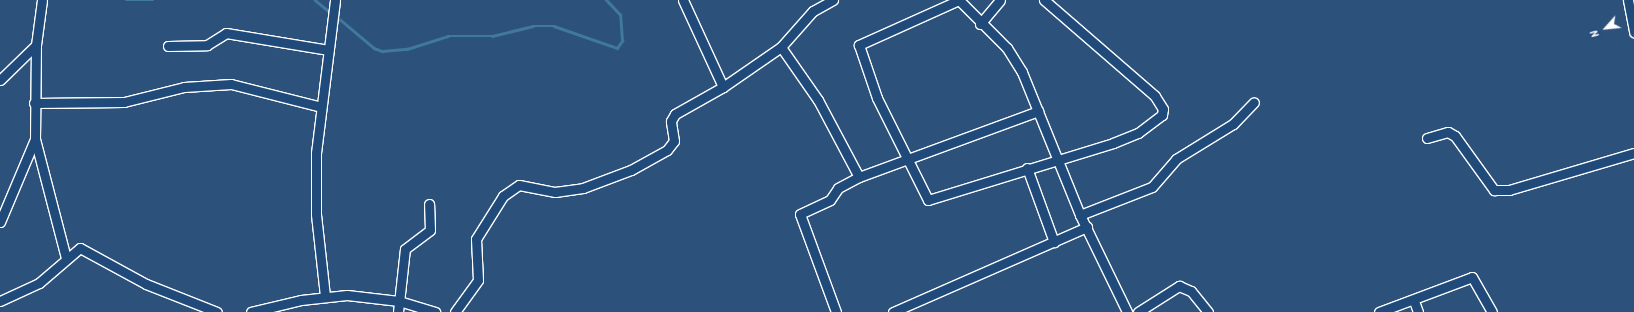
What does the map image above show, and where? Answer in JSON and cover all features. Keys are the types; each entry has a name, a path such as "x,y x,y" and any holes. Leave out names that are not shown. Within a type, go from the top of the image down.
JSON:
{"street":[{"path":"42,0 36,45 34,103 35,139 66,258"},
{"path":"325,296 316,214 316,153 335,0"},
{"path":"683,0 723,87"},
{"path":"455,312 478,280 476,239 503,196 519,185 555,192 578,189 631,170 673,145 671,121 675,114 723,87 781,47 813,11 833,0"},
{"path":"1044,0 1155,96 1163,109 1158,120 1138,133 1055,157 932,200 923,193 877,98 859,45 959,0 980,24 1014,58 1038,111 1055,157 1080,215 1127,312"},
{"path":"980,24 1000,0"},
{"path":"1628,0 1634,32"},
{"path":"168,46 206,45 226,34 329,50"},
{"path":"0,80 36,45"},
{"path":"781,47 818,100 859,177"},
{"path":"34,103 124,102 184,87 232,84 322,107"},
{"path":"1080,215 1152,187 1176,159 1233,124 1254,102"},
{"path":"836,312 800,216 830,200 838,188 859,177 907,158 1038,111"},
{"path":"1427,138 1448,132 1455,136 1494,190 1509,190 1634,153"},
{"path":"0,222 35,139"},
{"path":"1027,168 1054,242"},
{"path":"398,312 405,249 430,230 429,204"},
{"path":"893,312 1087,228"},
{"path":"0,301 38,283 66,258 80,248 146,284 217,312"},
{"path":"1379,312 1414,301 1472,277 1492,312"},
{"path":"1138,312 1179,286 1191,290 1208,312"},
{"path":"251,312 325,296 400,301 434,312"},
{"path":"1414,301 1418,312"}],"waterway":[{"path":"126,0 153,0"},
{"path":"315,0 330,12"},
{"path":"336,16 374,48 382,51 407,49 448,36 492,36 533,26 554,26 617,48 622,41 620,15 606,0"}]}
